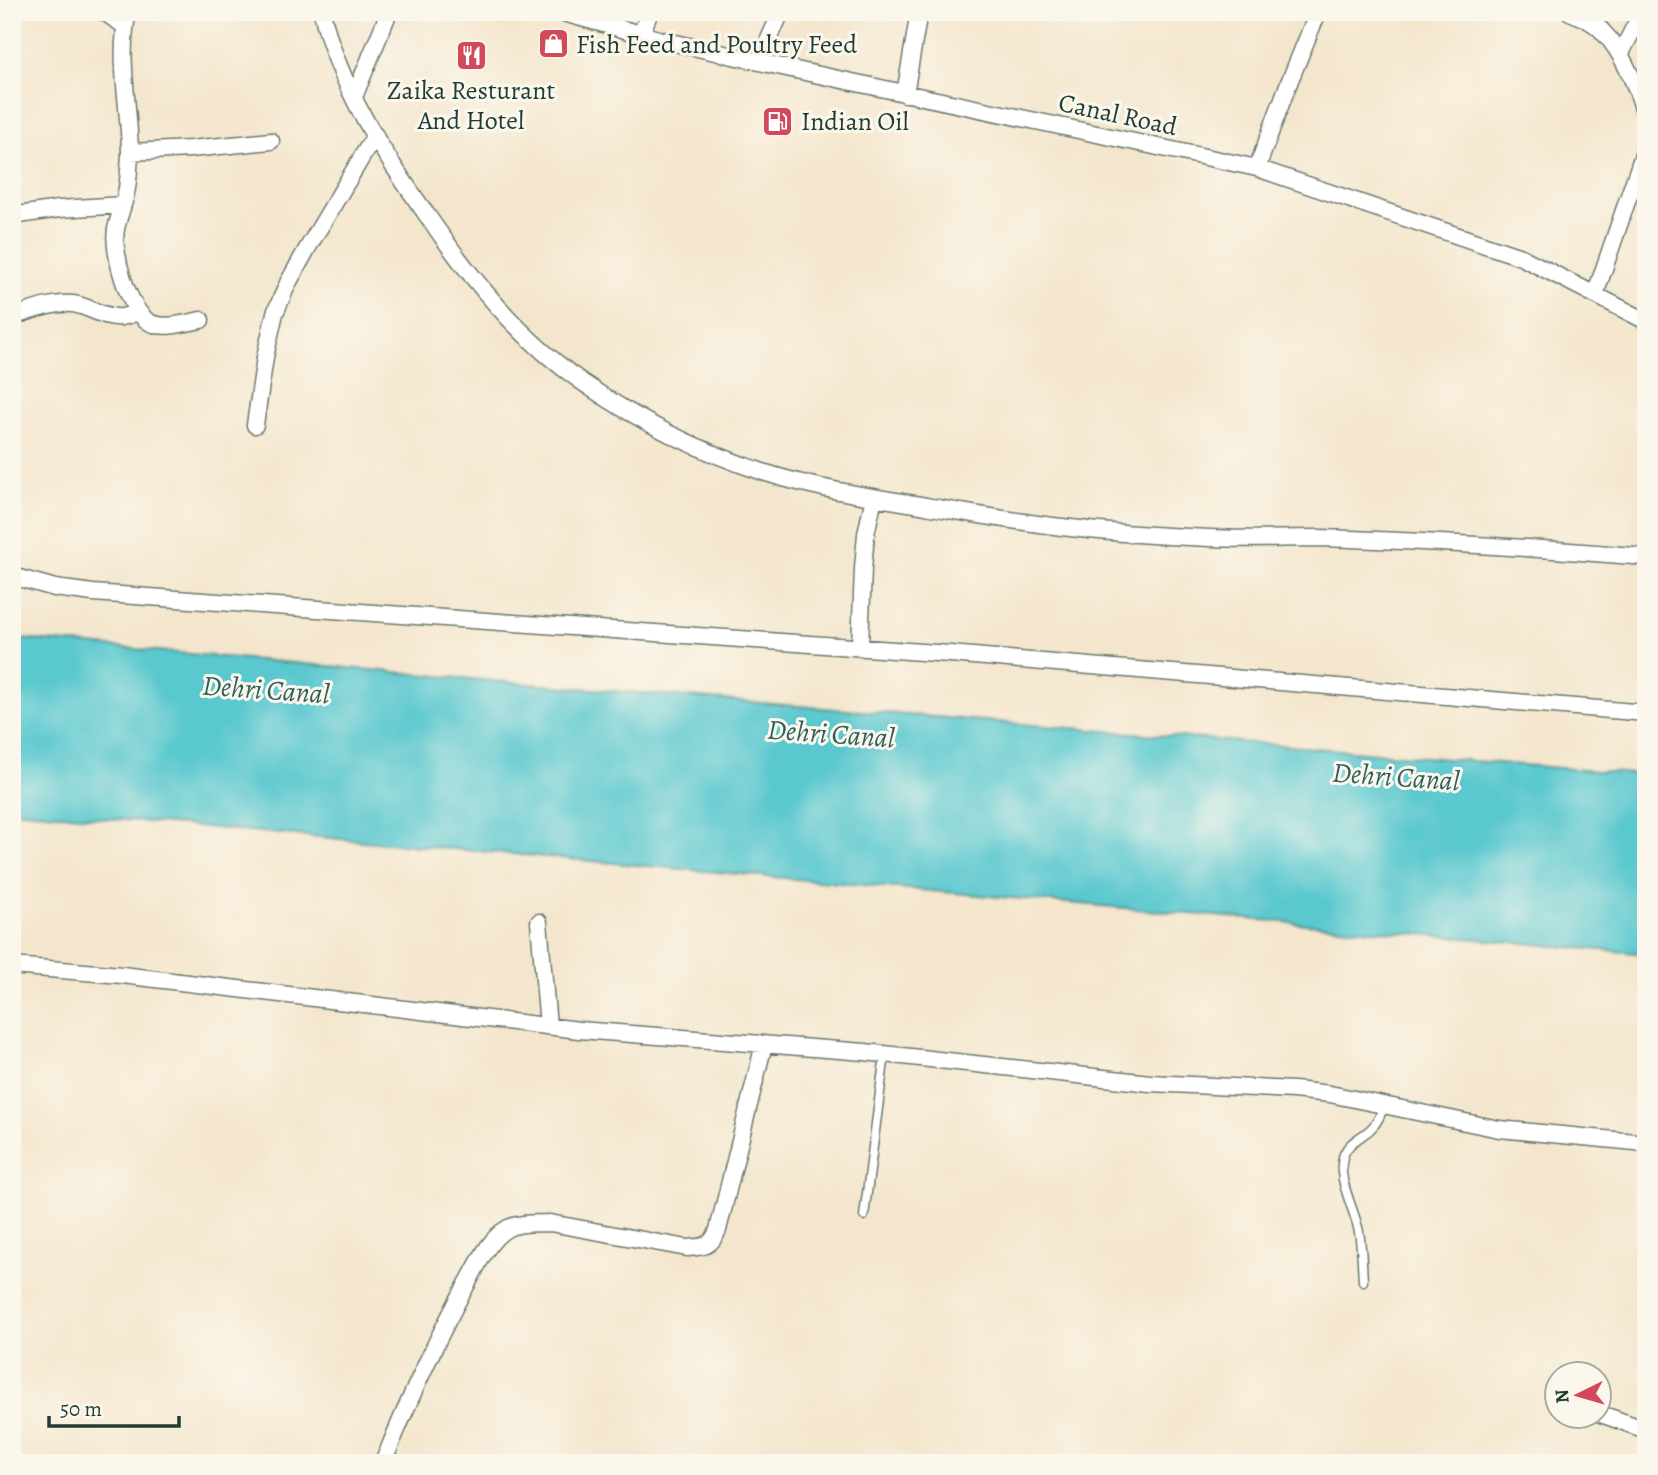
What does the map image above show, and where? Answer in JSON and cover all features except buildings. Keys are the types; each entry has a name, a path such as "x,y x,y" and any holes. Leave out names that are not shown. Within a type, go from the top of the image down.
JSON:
{"street":[{"path":"104,12 126,19 124,85 130,152 128,187 116,231 116,251 120,268 138,313 148,321 158,325 201,320"},
{"path":"322,12 340,70 375,135 401,178 481,288 527,338 580,381 678,439 763,472 810,485 1062,527 1213,538 1318,538 1444,543 1646,557"},
{"path":"354,97 389,12"},
{"name":"Canal Road","path":"561,12 759,62 1258,168 1521,257 1646,321"},
{"path":"641,34 650,12"},
{"path":"759,62 781,12"},
{"path":"905,94 919,12"},
{"path":"1258,168 1318,12"},
{"path":"1570,12 1602,30 1620,55 1626,64 1646,120"},
{"path":"1620,55 1642,12"},
{"path":"255,425 265,357 275,313 307,249 375,135"},
{"path":"130,152 271,141"},
{"path":"1595,295 1646,146"},
{"path":"12,216 59,209 123,205"},
{"path":"12,317 64,303 77,304 112,317 138,313"},
{"path":"860,647 866,534 874,497"},
{"path":"12,576 55,589 117,595 860,647 1646,713"},
{"path":"539,922 548,1026"},
{"path":"12,966 122,975 548,1026 885,1054 1150,1083 1294,1090 1329,1094 1499,1129 1646,1143"},
{"path":"383,1463 416,1384 453,1310 489,1247 496,1237 510,1227 550,1223 687,1248 703,1247 714,1240 764,1044"},
{"path":"1612,1418 1646,1430"}],"lane":[{"path":"864,1216 885,1054"},
{"path":"1363,1281 1359,1230 1342,1176 1341,1162 1346,1149 1376,1124 1385,1105"}],"water":[{"name":"Dehri Canal","path":"12,638 517,683 1646,775 1646,954 12,810"}],"place":[{"name":"Fish Feed and Poultry Feed","path":"553,44"},
{"name":"Zaika Resturant And Hotel","path":"471,55"},
{"name":"Indian Oil","path":"778,121"}]}
